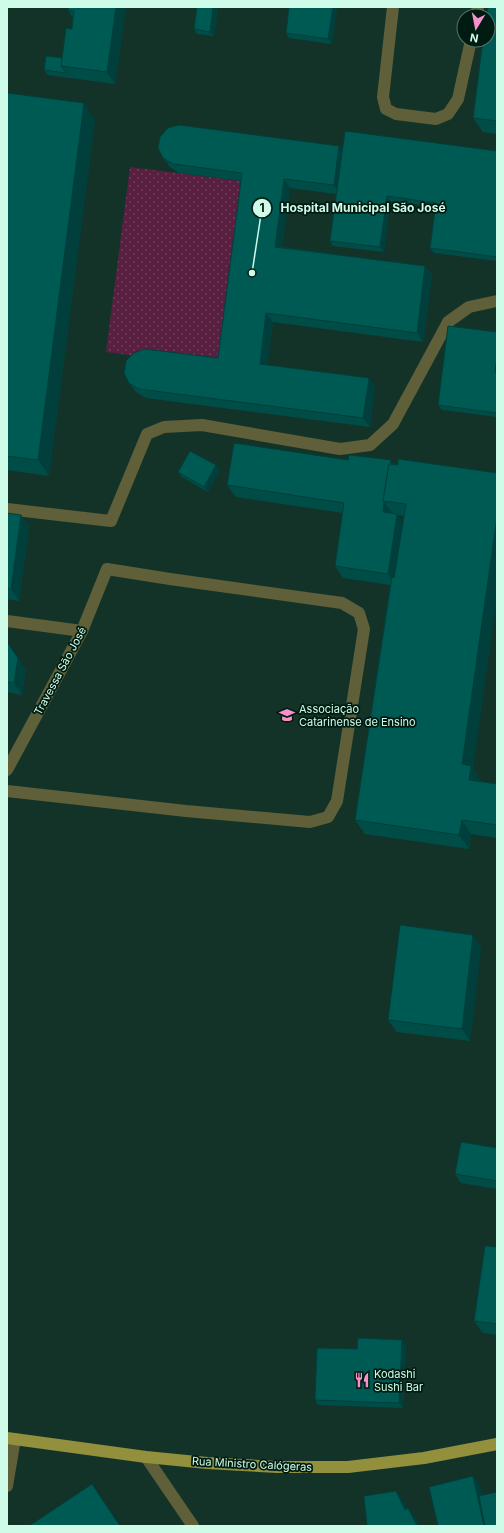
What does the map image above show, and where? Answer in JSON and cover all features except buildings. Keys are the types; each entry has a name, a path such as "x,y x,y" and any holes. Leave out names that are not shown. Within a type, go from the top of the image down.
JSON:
{"main road":[{"name":"Rua Ministro Calógeras","path":"11,1439 146,1457 277,1467 348,1466 424,1458 497,1444"}],"street":[{"path":"393,7 383,97 386,108 396,114 436,119 448,114 458,99 469,48"},
{"path":"7,508 110,521 147,434 164,427 202,425 340,449 370,445 393,424 448,322 469,307 497,301"},
{"name":"Travessa São José","path":"7,770 82,631 107,569 342,603 359,613 364,629 337,801 328,817 310,822 186,811 7,791"},
{"path":"7,622 82,631"},
{"path":"7,1486 11,1439"},
{"path":"146,1457 193,1526"}],"shaded area":[{"path":"130,167 248,182 224,367 106,352"}],"place":[{"name":"Hospital Municipal São José","path":"252,273"},
{"name":"Associação Catarinense de Ensino","path":"287,715"},
{"name":"Kodashi Sushi Bar","path":"362,1380"}]}
